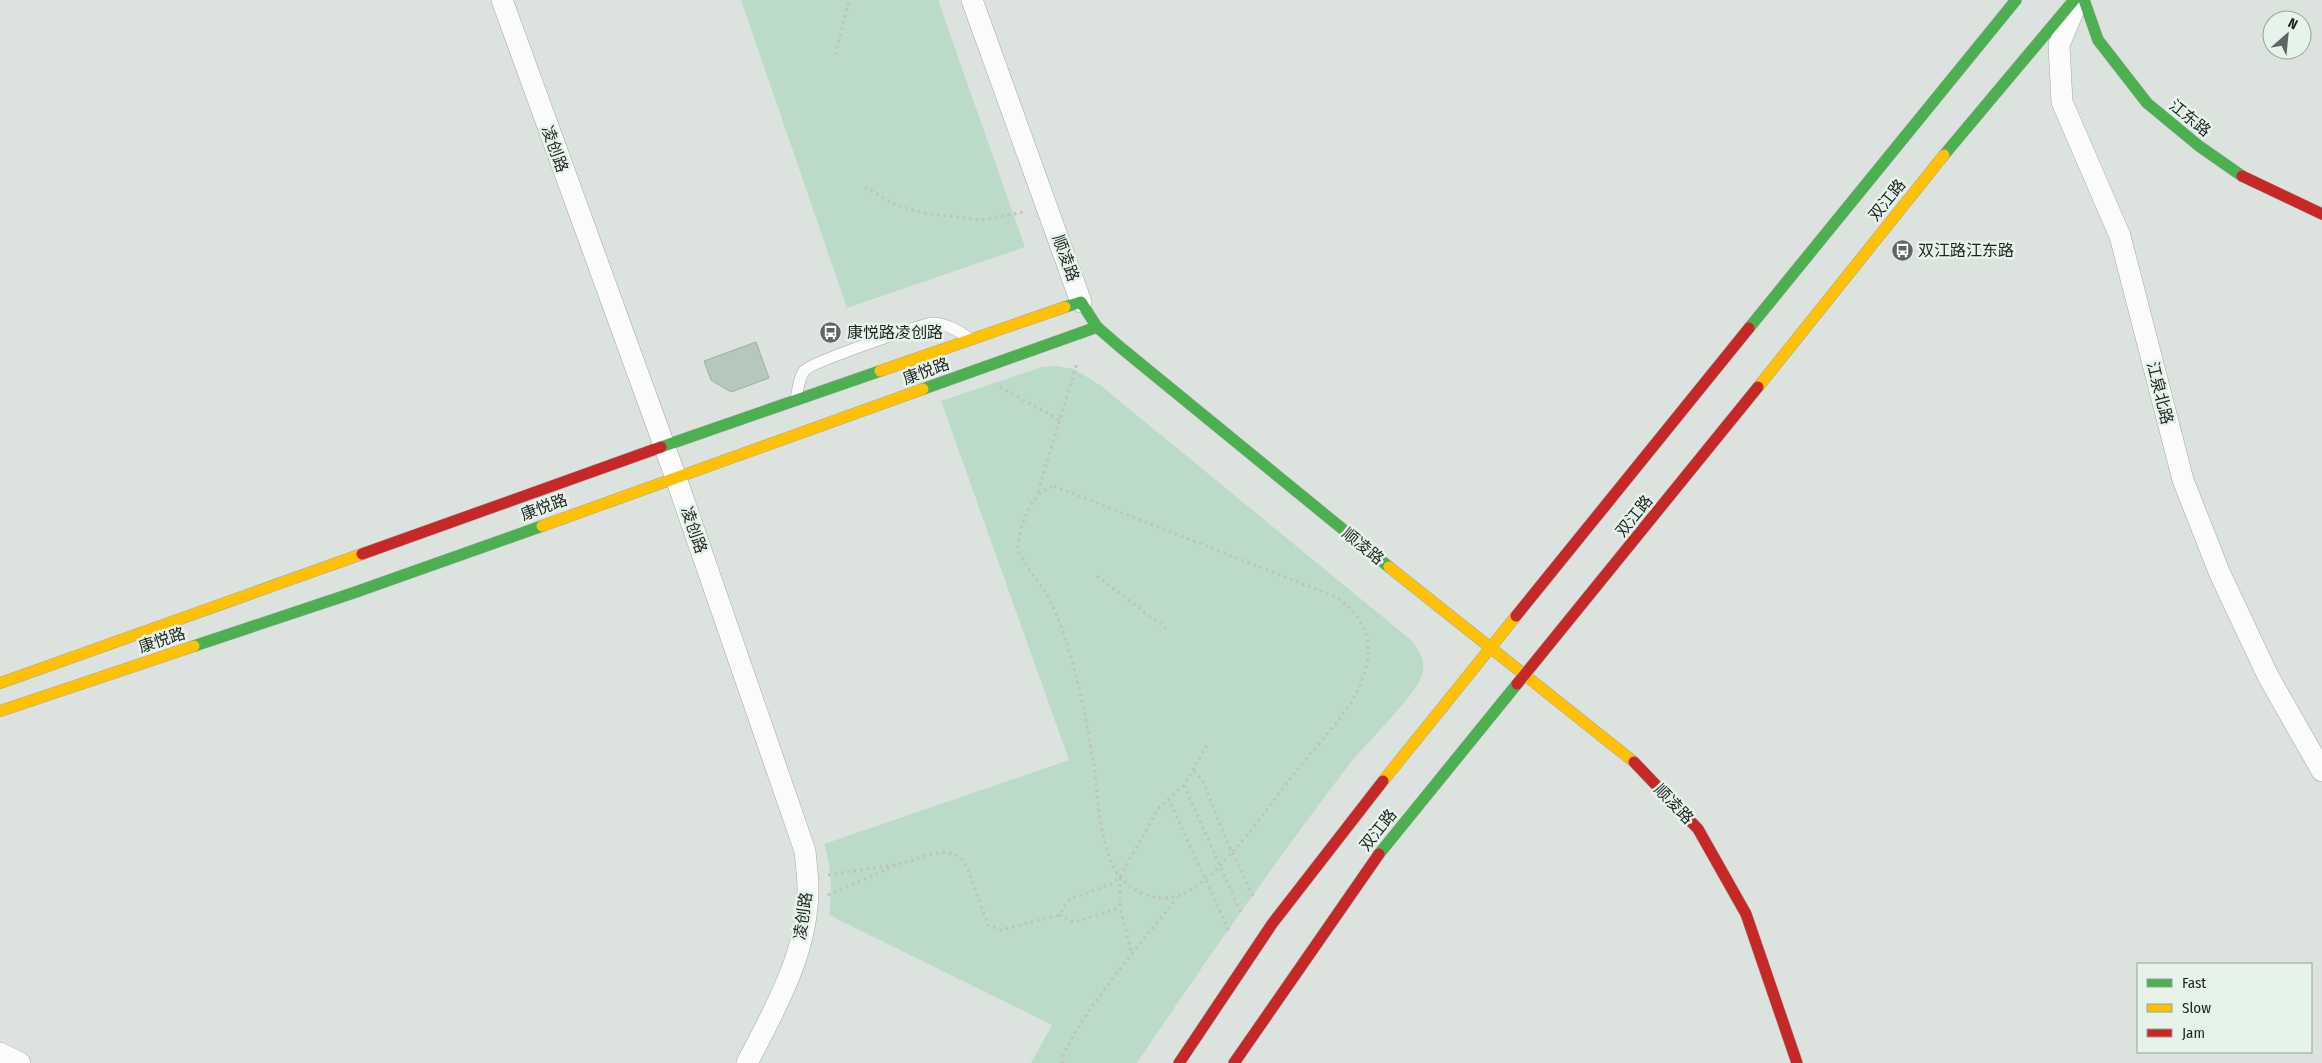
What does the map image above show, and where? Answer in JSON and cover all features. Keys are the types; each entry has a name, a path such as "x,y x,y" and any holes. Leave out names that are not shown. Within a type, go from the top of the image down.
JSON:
{"street":[{"name":"凌创路","path":"502,0 676,478 805,850 808,890 796,960 784,990 748,1063"},
{"name":"顺凌路","path":"972,0 1081,302 1097,327 1127,354 1490,648 1627,755 1698,829 1746,914 1797,1063"},
{"name":"双江路","path":"1179,1063 1272,924 1490,648 2016,0"},
{"name":"双江路","path":"1234,1063 1373,861 1525,676 1937,165 2076,0"},
{"name":"江泉北路","path":"2076,0 2059,45 2062,102 2120,236 2183,480 2220,574 2268,676 2322,771"},
{"name":"江东路","path":"2084,0 2098,40 2147,103 2199,146 2242,176 2322,214"},
{"name":"康悦路","path":"0,683 664,445 1081,302"},
{"name":"康悦路","path":"0,711 354,594 1097,327"},
{"path":"0,1053 20,1063"}],"lane":[{"path":"796,399 805,370 816,363 839,354 933,323 953,329 971,341"}],"path":[{"path":"834,55 849,0"},
{"path":"865,187 896,205 923,213 982,220 1022,212"},
{"path":"1038,494 1076,363"},
{"path":"999,386 1060,420"},
{"path":"1062,1063 1073,1037 1132,955 1179,897 1206,879 1232,852 1352,701 1367,665 1368,648 1359,616 1350,606 1336,597 1062,488 1047,487 1032,501 1020,536 1018,549 1051,603 1066,642 1090,747 1103,835 1111,861 1120,877 1133,889 1150,896 1179,897"},
{"path":"1096,576 1168,630"},
{"path":"828,875 901,863 944,853 956,855 964,862 968,870 988,925 1001,930 1060,914 1070,899 1111,884 1120,877 1158,809 1184,785 1209,742"},
{"path":"1194,770 1203,780 1232,852 1254,899"},
{"path":"1184,785 1242,915"},
{"path":"1168,798 1230,933"},
{"path":"828,895 901,863"},
{"path":"1120,877 1120,908 1132,955"},
{"path":"1060,914 1074,922 1120,908"}],"green space":[{"path":"741,0 938,0 1025,247 847,308"},
{"path":"1056,366 1074,369 1100,385 1411,640 1423,661 1422,675 1418,684 1320,802 1240,913 1137,1063 1031,1063 1052,1025 829,915 831,879 824,844 1069,760 941,401 1042,367"}],"building":[{"path":"756,342 769,378 731,392 711,380 704,361"}],"traffic: fast":[{"path":"1749,328 2016,0"},
{"path":"1944,155 2074,0"},
{"path":"2084,0 2098,40 2147,103 2199,146 2242,176"},
{"path":"1065,307 1081,302 1097,327 1120,347 1389,567"},
{"path":"923,389 1097,327"},
{"path":"661,447 880,371"},
{"path":"194,646 353,593 542,526"},
{"path":"1379,854 1517,684"}],"traffic: slow":[{"path":"1758,387 1944,155"},
{"path":"880,371 1065,307"},
{"path":"542,526 923,389"},
{"path":"0,683 362,554"},
{"path":"1389,567 1634,762"},
{"path":"1383,781 1516,616"},
{"path":"0,711 194,646"}],"traffic: jam":[{"path":"2242,176 2322,214"},
{"path":"1516,616 1749,328"},
{"path":"1517,684 1758,387"},
{"path":"362,554 661,447"},
{"path":"1634,762 1698,829 1746,914 1797,1063"},
{"path":"1179,1063 1272,924 1383,781"},
{"path":"1234,1063 1379,854"}],"place":[{"name":"双江路江东路","path":"1902,250"},
{"name":"康悦路凌创路","path":"831,332"}]}
